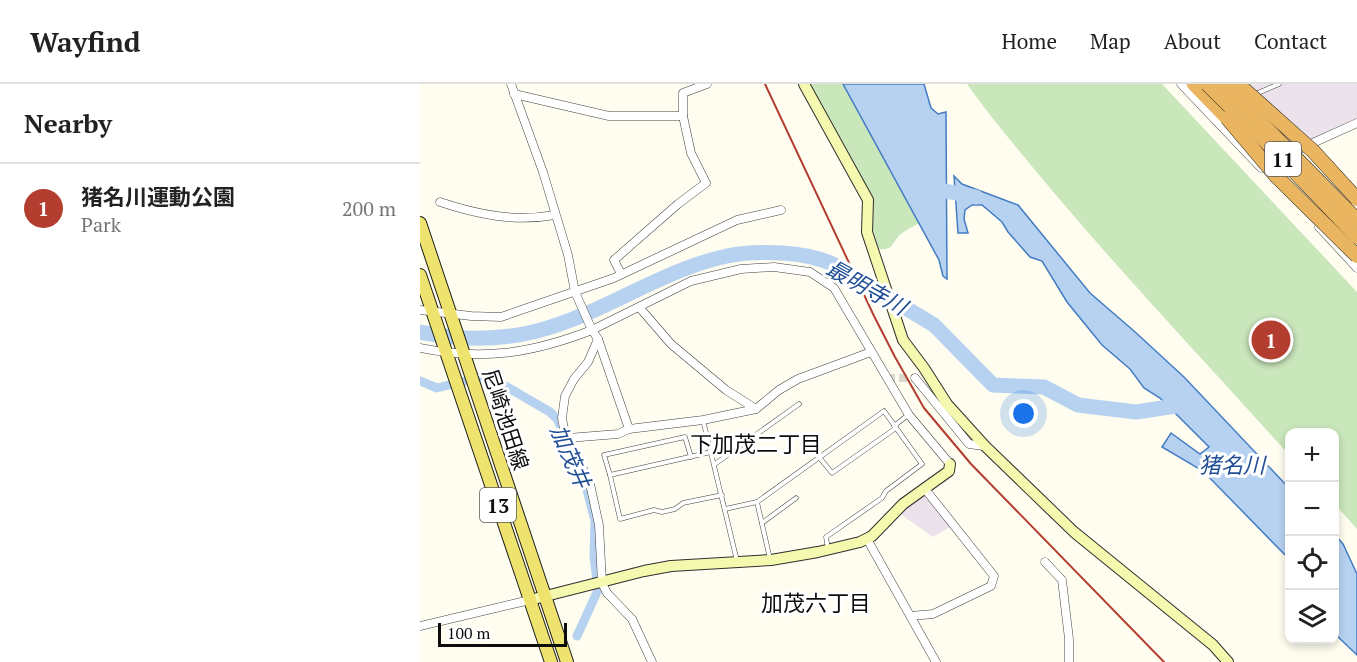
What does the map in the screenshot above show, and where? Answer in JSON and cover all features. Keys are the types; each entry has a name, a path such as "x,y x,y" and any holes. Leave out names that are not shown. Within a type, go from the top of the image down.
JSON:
{"highway":[{"path":"1194,84 1227,118 1276,176 1357,256"},
{"name":"11","path":"1207,84 1357,237"},
{"name":"11","path":"1224,84 1357,220"},
{"path":"1238,84 1313,151 1357,199"}],"main road":[{"name":"尼崎池田線","path":"420,223 567,662"},
{"name":"尼崎池田線","path":"420,275 429,312 445,350 551,662"}],"street":[{"path":"511,84 543,172 568,255 576,295 598,339 629,429"},
{"path":"621,274 614,260 678,204 706,183 691,153 683,116 683,93 707,84"},
{"path":"804,84 868,200 867,232 903,340 947,404 985,446 1074,532 1214,645 1228,662"},
{"path":"1181,84 1275,181"},
{"path":"514,94 609,116 683,116"},
{"path":"1260,167 1357,123"},
{"path":"1293,200 1357,268"},
{"path":"440,202 472,213 505,218 538,218 555,215"},
{"path":"429,312 501,317 576,295 736,220 781,210"},
{"path":"420,348 489,355 519,351 592,328 691,281 741,270 774,267 810,273 834,288 909,415 950,464 949,471 903,504 867,539 771,560 671,566 644,571 420,626"},
{"path":"639,307 679,351 726,390 756,410"},
{"path":"598,339 588,362 574,379 565,396 562,418 568,438 590,484 599,525 602,583 607,593 632,619 652,662"},
{"path":"568,438 618,434 629,429 703,420 756,410 779,390 798,379 872,352"},
{"path":"915,378 969,444 985,446"},
{"path":"911,616 933,614 991,586 994,576 925,489"},
{"path":"867,539 936,662"},
{"path":"1045,562 1062,580 1069,639 1069,662"}],"lane":[{"path":"1248,84 1253,95 1279,84"},
{"path":"715,464 799,404"},
{"path":"725,509 757,502 884,411 922,464 886,491 882,498 826,537 828,549"},
{"path":"819,457 832,473 909,415"},
{"path":"703,420 737,562"},
{"path":"691,457 685,436 604,455 620,519 654,510 662,512 675,509 683,503 722,495"},
{"path":"610,475 711,452"},
{"path":"762,524 796,498"},
{"path":"757,502 771,560"}],"shaded area":[{"path":"1226,84 1357,84 1357,119 1279,153"},
{"path":"926,494 950,527 933,537 899,513"}],"green space":[{"path":"809,84 843,84 919,223 900,235 889,248 879,249 873,229 873,201"},
{"path":"967,84 1162,84 1357,292 1357,529 1339,509 1339,428 1285,428 1285,451 1097,243"}],"water":[{"path":"843,84 924,84 931,108 938,114 946,112 947,279 943,276 939,260"},
{"name":"猪名川","path":"954,176 962,184 1018,205 1090,293 1184,377 1285,484 1285,555 1203,471 1162,447 1171,433 1200,454 1209,447 1160,398 1144,388 1130,369 1102,345 1067,302 1042,261 1030,257 1002,222 982,205 972,205 965,210 964,219 968,233 958,233"},
{"path":"1339,540 1357,574 1357,655 1339,638"}],"waterway":[{"name":"猪名川","path":"935,179 940,190 976,197"},
{"name":"最明寺川","path":"420,332 449,337 478,338 537,331 585,314 655,281 703,263 741,254 789,253 816,258 835,265 934,325 993,385 1044,387 1078,405 1136,412 1189,404"},
{"name":"加茂井","path":"420,381 437,388 485,376 490,377 550,412 557,419 564,433"},
{"name":"加茂井","path":"577,636 598,590 594,556 595,521 579,468"}],"tunnel":[{"path":"887,378 915,378"}],"railway":[{"path":"765,84 874,316 924,408 971,464 1164,662"}],"place":[{"name":"猪名川運動公園","path":"1271,340"}],"district":[{"name":"下加茂二丁目","path":"756,443"},
{"name":"加茂六丁目","path":"816,602"}]}
